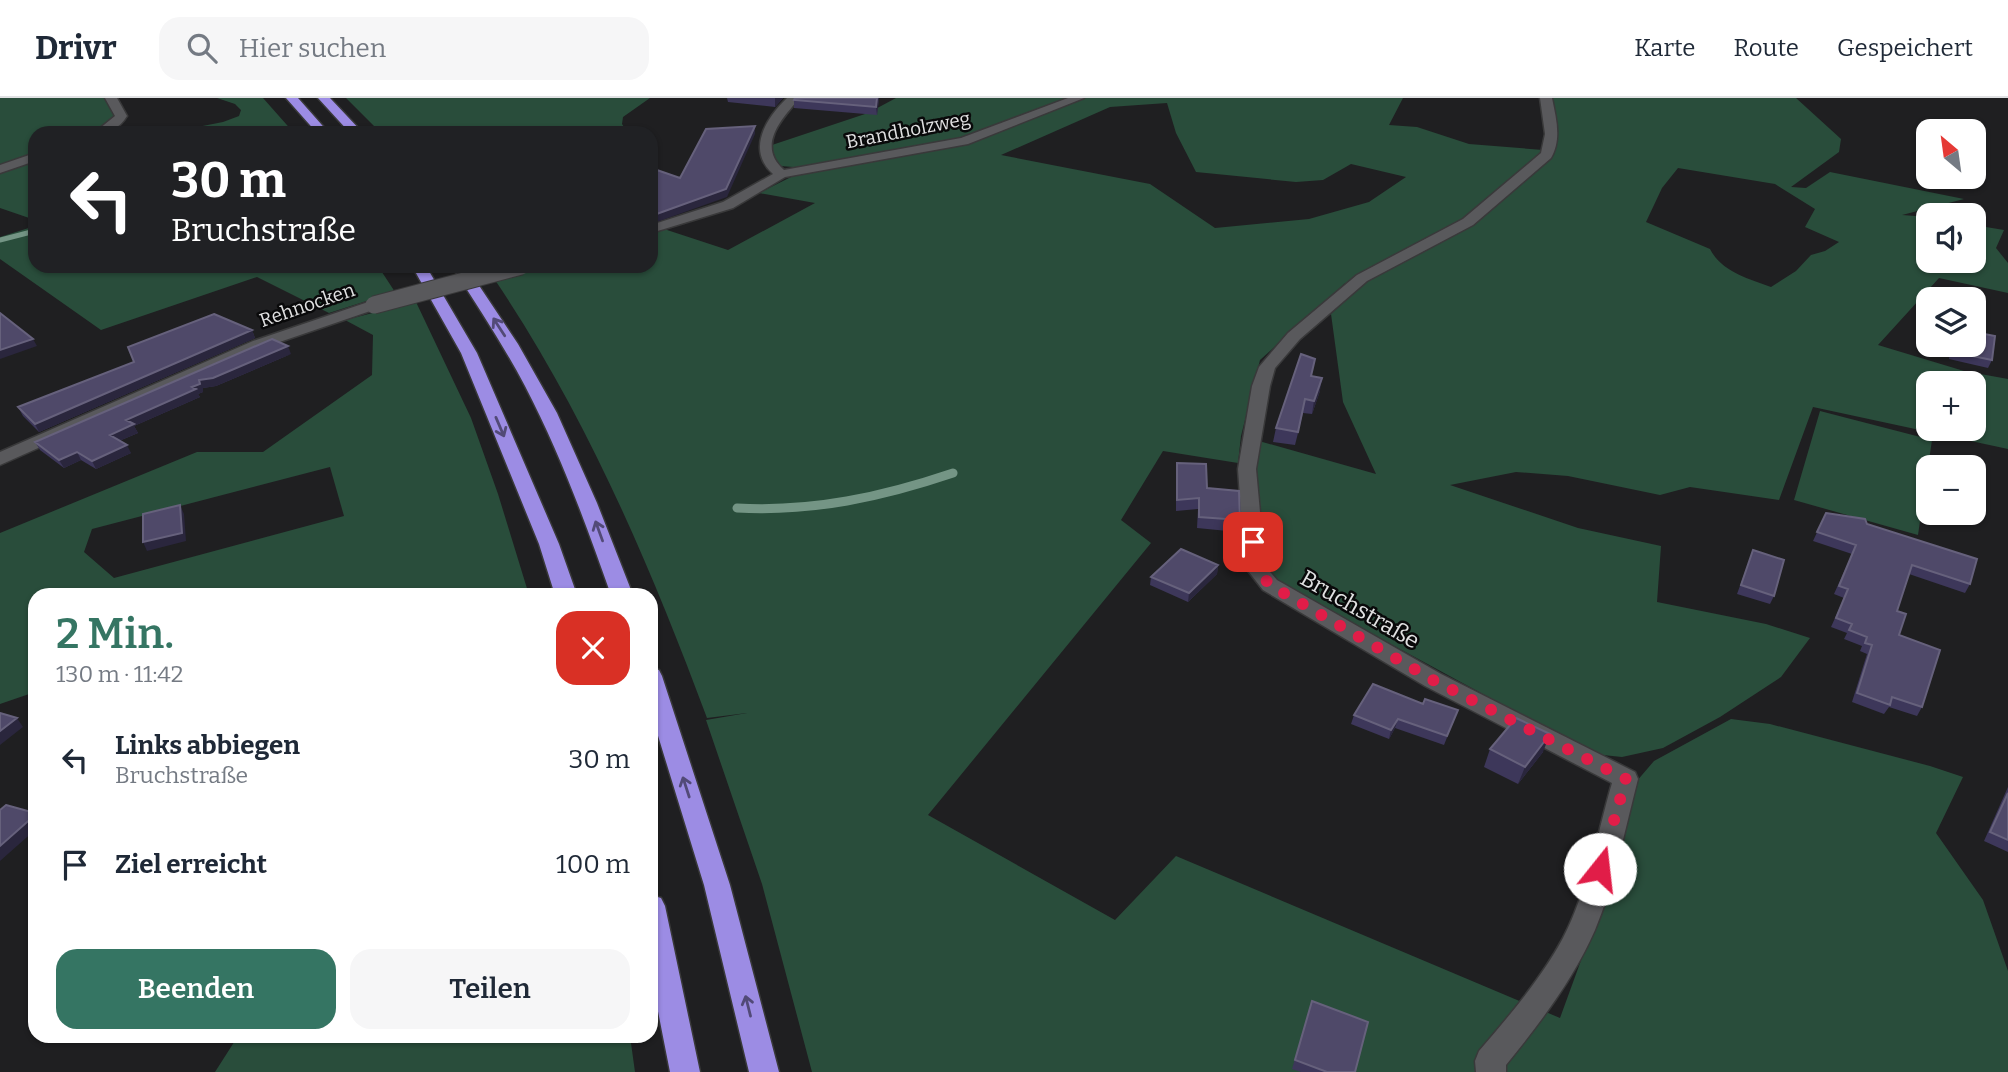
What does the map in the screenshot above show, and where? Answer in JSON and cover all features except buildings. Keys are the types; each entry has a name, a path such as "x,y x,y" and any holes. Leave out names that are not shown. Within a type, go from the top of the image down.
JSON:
{"highway":[{"path":"292,98 317,126"},
{"path":"324,98 350,126"},
{"path":"423,273 468,353 549,544 564,588"},
{"path":"464,273 518,357 552,425 595,521 619,588"},
{"path":"658,698 717,885 764,1072"},
{"path":"658,940 685,1072"}],"street":[{"path":"110,126 121,116 111,98"},
{"path":"658,227 727,205 754,192 781,174 772,168 764,156 763,146 774,122 794,98"},
{"name":"Brandholzweg","path":"781,174 964,141 1078,98"},
{"name":"Bruchstraße","path":"1491,1072 1490,1061 1539,1001 1573,946 1594,891 1626,779 1433,680 1270,585 1255,567 1247,469 1261,386 1267,367 1294,336 1362,278 1468,222 1547,155 1551,147 1551,125 1546,98"},
{"path":"0,169 28,159"},
{"name":"Rehnocken","path":"0,459 184,375 259,344 374,305 495,273"}],"green space":[{"path":"0,98 106,98 115,117 107,124 28,126 28,157 0,166"},
{"path":"217,98 263,98 288,126 203,126 239,116 241,110 235,104"},
{"path":"346,98 650,98 623,117 623,126 374,126"},
{"path":"896,98 1403,98 1389,125 1417,127 1469,144 1543,150 1533,164 1456,227 1344,284 1260,360 1241,436 1238,463 1163,451 1121,520 1151,543 928,815 1115,920 1176,856 1560,1018 1619,856 1636,782 1654,761 1731,719 1770,724 1963,777 1936,833 1983,900 2008,971 2008,1072 812,1072 762,884 706,720 747,713 707,718 658,588 614,492 558,384 495,280 518,273 658,273 658,231 664,229 728,250 815,203 759,193 791,177 793,167 781,166 769,155 769,146 868,113","holes":["1167,103 1176,133 1196,172 1296,182 1323,180 1351,164 1406,177 1369,202 1309,219 1215,228 1150,184 1001,155 1110,107"]},
{"path":"1551,98 1796,98 1841,139 1839,152 1791,187 1806,188 1830,172 1964,199 1948,203 1916,203 1916,211 1902,215 1916,216 1916,273 1986,273 1986,227 2004,230 1996,248 2008,263 2008,293 1939,278 1931,287 1916,287 1916,303 1878,345 1964,371 1916,371 1916,429 1813,407 1779,500 1690,487 1660,495 1568,476 1516,472 1450,485 1578,528 1661,546 1657,602 1766,624 1810,638 1781,677 1720,717 1663,748 1622,757 1593,754 1282,585 1267,572 1262,558 1254,459 1259,441 1376,474 1343,402 1331,314 1365,282 1474,223 1554,155 1556,127","holes":["1678,168 1775,184 1815,209 1805,227 1839,242 1825,251 1811,255 1796,271 1771,287 1728,269 1710,249 1646,222 1662,188"]},
{"path":"28,161 28,218 0,208 0,171"},
{"path":"28,228 28,273 383,273 395,292 329,313 257,277 101,330 0,259 0,237"},
{"path":"416,302 471,418 527,588 28,588 28,694 0,704 0,533 197,452 263,452 372,375 373,335 345,320","holes":["330,467 344,516 114,578 84,552 92,529"]},
{"path":"1986,375 2008,379 2008,449 1971,441 1986,441"},
{"path":"1820,411 1916,436 1916,441 1932,441 1930,455 1916,455 1918,535 1794,500"},
{"path":"234,1043 631,1043 635,1072 215,1072"}],"waterway":[{"path":"0,240 28,233"},
{"path":"737,508 793,508 847,501 953,473"}],"route":[{"path":"1253,542 1255,567 1270,585 1433,680 1626,779 1600,869"}]}
